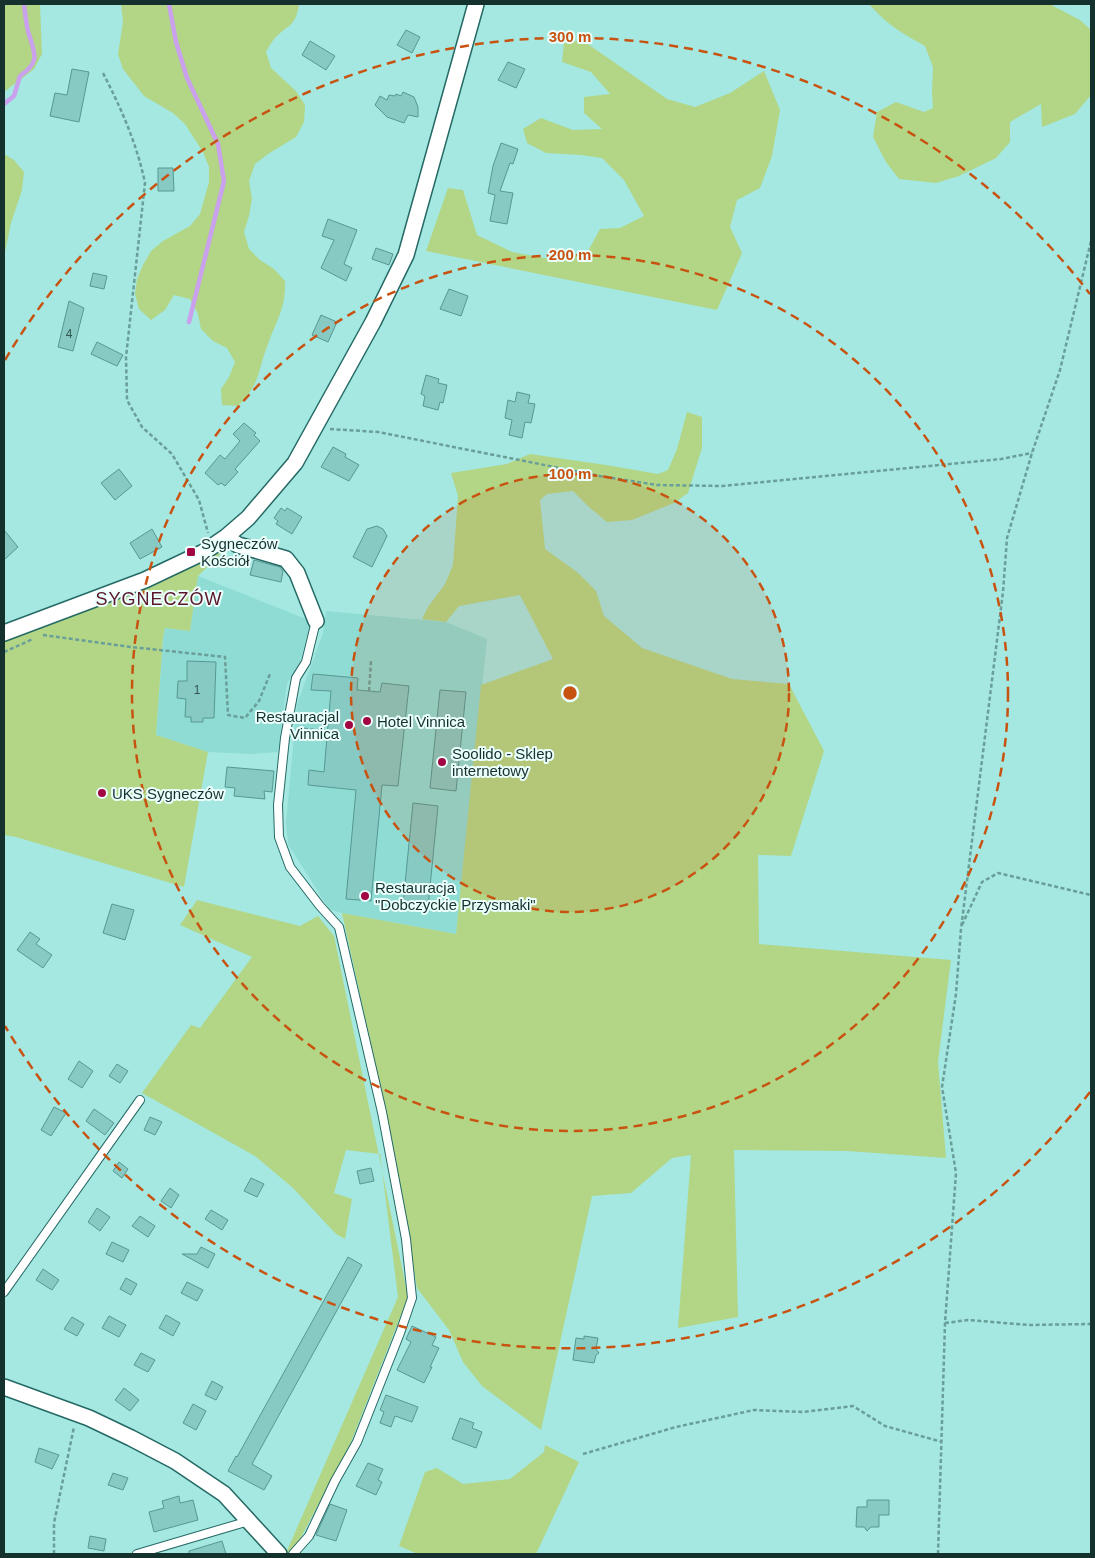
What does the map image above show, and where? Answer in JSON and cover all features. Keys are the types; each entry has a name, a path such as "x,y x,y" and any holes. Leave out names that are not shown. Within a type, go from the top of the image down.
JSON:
{"street":[{"path":"4,633 145,580 212,547 248,518 295,463 373,322 406,255 476,4"},
{"path":"226,537 238,546 286,558 297,573 316,621"},
{"path":"4,1387 76,1414 132,1438 175,1461 224,1494 279,1554"}],"lane":[{"path":"293,1554 309,1536 335,1481 357,1442 412,1298 406,1239 382,1112 339,927 290,867 279,838 278,805 285,738 296,678 306,662 316,621"},
{"path":"4,1292 140,1100"},
{"path":"137,1554 249,1521"}],"path":[{"path":"104,72 140,157 144,183 126,357 127,400 142,427 172,454 200,500 212,547"},
{"path":"938,1554 945,1323 956,1172 942,1087 956,994 960,929 1002,602 1007,538 1032,453 1060,370 1091,241"},
{"path":"313,428 378,432 600,476 657,485 722,486 1001,459 1032,453"},
{"path":"4,652 44,635 131,648 225,657 228,715 245,718 259,702 270,674"},
{"path":"368,691 371,661"},
{"path":"304,729 328,731"},
{"path":"960,929 982,882 998,873 1091,895"},
{"path":"945,1323 968,1320 1029,1325 1091,1324"},
{"path":"583,1454 676,1427 754,1410 803,1412 853,1406 886,1426 942,1442"},
{"path":"54,1554 54,1523 76,1414"}],"shaded area":[{"path":"198,576 311,621 300,661 287,684 278,752 251,754 208,752 156,735 164,628 190,631"},
{"path":"326,611 446,622 487,639 456,934 329,909 288,844 286,822 297,704 323,633"}],"green space":[{"path":"4,4 40,4 42,54 34,69 4,92"},
{"path":"121,4 299,4 296,17 274,39 266,52 271,68 296,91 305,105 304,122 296,137 255,164 249,181 252,199 244,232 249,249 260,260 274,269 285,281 284,299 255,384 238,406 222,405 221,389 229,377 235,362 227,348 213,341 201,329 198,314 190,299 174,295 165,310 151,320 139,309 135,294 137,279 143,265 151,251 163,241 190,226 200,214 209,182 209,167 203,152 185,124 173,113 144,96 123,69 118,54 123,22"},
{"path":"869,4 1053,4 1053,6 1080,20 1091,30 1091,95 1075,114 1042,127 1041,104 1010,122 1010,142 996,158 959,176 936,183 899,179 886,162 873,137 877,112 896,102 924,112 933,108 933,67 925,46 895,28"},
{"path":"582,40 667,99 695,107 730,93 764,71 780,110 772,156 760,188 737,200 730,227 742,253 717,310 426,251 448,188 463,190 477,235 512,252 555,260 588,251 600,229 620,228 644,216 624,180 602,158 546,153 527,143 523,129 541,118 573,130 602,129 584,113 584,97 610,94 591,72 562,62 564,43"},
{"path":"4,154 14,160 24,172 22,190 11,223 4,257"},
{"path":"687,412 702,417 702,448 688,493 674,503 632,520 607,522 573,491 547,494 540,500 545,549 577,572 596,591 604,616 642,648 732,679 789,684 824,751 791,856 758,855 759,944 951,960 938,1062 946,1158 847,1151 734,1150 738,1317 678,1328 691,1155 672,1158 631,1193 592,1196 541,1430 482,1386 463,1362 449,1330 417,1288 385,1108 342,913 456,934 481,685 553,659 520,595 459,606 446,622 422,619 428,607 445,584 453,565 458,496 451,473 507,464 530,454 658,474 668,470 677,449"},
{"name":"UKS Sygneczów","path":"225,550 198,576 190,631 165,628 163,638 156,735 208,752 184,887 4,835 4,641 145,589"},
{"path":"197,900 300,926 318,916 334,936 379,1154 346,1150 334,1193 352,1199 345,1239 336,1234 293,1188 255,1156 142,1093 191,1025 200,1028 252,957 180,925"},
{"path":"382,1171 408,1297 351,1442 296,1547 286,1553 398,1297"},
{"path":"545,1445 579,1462 536,1554 418,1554 399,1546 425,1472 437,1468 463,1484 510,1479 544,1452"}],"building":[{"path":"406,30 420,37 412,53 397,45"},
{"path":"310,41 335,56 326,70 302,55"},
{"path":"508,62 525,69 516,88 498,80"},
{"path":"72,69 89,72 79,122 50,116 55,93 67,95"},
{"path":"403,92 414,97 418,107 418,117 408,115 404,123 387,117 375,105 380,96 387,100 389,95 395,96 396,94 401,96"},
{"path":"501,143 518,149 513,164 510,163 500,191 513,193 507,224 490,221 495,195 488,193 493,166"},
{"path":"158,168 173,168 174,191 158,191"},
{"path":"328,219 357,230 344,264 352,268 346,281 321,268 334,240 322,236"},
{"path":"376,248 393,254 389,265 372,259"},
{"path":"93,273 107,276 104,289 90,286"},
{"path":"449,289 468,296 461,316 440,309"},
{"path":"69,301 84,308 73,351 58,347"},
{"path":"321,315 337,322 328,342 312,335"},
{"path":"97,342 123,355 117,366 91,354"},
{"path":"426,375 439,379 438,383 447,385 443,403 440,402 438,410 423,406 425,396 421,394"},
{"path":"517,392 530,395 528,403 535,404 531,423 525,422 522,438 509,435 512,420 505,418 508,400 515,402"},
{"path":"244,423 256,433 254,435 260,441 235,469 238,472 225,486 221,483 218,485 205,473 220,455 225,459 240,441 233,434"},
{"path":"333,447 346,454 345,457 359,465 349,481 321,467"},
{"path":"119,469 132,486 115,500 101,483"},
{"path":"281,508 285,511 287,508 302,517 292,534 276,524 278,521 274,518"},
{"path":"377,526 383,529 387,536 372,567 353,557 367,529"},
{"path":"152,529 162,547 140,559 130,543"},
{"path":"4,530 18,547 4,560"},
{"path":"254,560 280,567 283,571 281,582 250,575"},
{"path":"187,661 216,662 214,718 203,718 203,722 191,722 191,717 185,717 186,699 177,698 178,681 187,681"},
{"path":"313,674 358,678 357,690 380,692 382,683 409,686 398,786 382,785 371,901 346,899 356,790 308,785 309,770 324,772 331,691 311,690"},
{"path":"440,690 466,692 456,791 430,788"},
{"path":"227,767 274,771 272,792 264,791 265,799 234,796 235,788 225,787"},
{"path":"413,803 438,806 428,907 403,904"},
{"path":"112,904 134,910 125,940 103,933"},
{"path":"30,932 40,939 36,944 52,955 43,968 17,950"},
{"path":"79,1061 93,1071 82,1088 68,1079"},
{"path":"117,1064 128,1071 120,1083 109,1076"},
{"path":"54,1107 66,1113 51,1136 41,1130"},
{"path":"94,1109 114,1123 105,1135 86,1121"},
{"path":"150,1117 162,1122 155,1135 144,1130"},
{"path":"119,1162 128,1169 122,1178 113,1171"},
{"path":"371,1168 374,1181 360,1184 357,1171"},
{"path":"251,1178 264,1184 257,1197 244,1191"},
{"path":"170,1188 179,1195 171,1208 161,1201"},
{"path":"97,1208 110,1217 100,1231 88,1222"},
{"path":"211,1210 228,1220 222,1230 205,1219"},
{"path":"140,1216 155,1226 148,1237 132,1226"},
{"path":"112,1242 129,1250 123,1262 106,1254"},
{"path":"201,1247 215,1254 208,1268 182,1254 197,1254"},
{"path":"348,1257 362,1265 252,1464 272,1476 264,1490 228,1471"},
{"path":"43,1269 59,1280 52,1290 36,1280"},
{"path":"126,1278 137,1284 131,1295 120,1289"},
{"path":"187,1282 203,1290 197,1301 181,1293"},
{"path":"166,1315 180,1323 173,1336 159,1328"},
{"path":"109,1316 126,1325 119,1337 102,1328"},
{"path":"72,1317 84,1324 77,1336 64,1329"},
{"path":"412,1326 436,1337 432,1345 439,1348 424,1383 397,1370 411,1342 406,1339"},
{"path":"584,1336 598,1338 596,1349 599,1353 596,1355 594,1363 573,1360 576,1338 584,1339"},
{"path":"141,1353 155,1360 148,1372 134,1365"},
{"path":"212,1381 223,1387 216,1400 205,1395"},
{"path":"124,1388 139,1400 130,1411 115,1400"},
{"path":"386,1395 418,1407 412,1422 395,1416 391,1427 380,1423 384,1412 380,1410"},
{"path":"193,1404 206,1411 196,1430 183,1423"},
{"path":"460,1418 474,1423 472,1428 482,1432 476,1448 452,1439"},
{"path":"39,1448 59,1455 52,1469 35,1462"},
{"path":"368,1463 383,1469 378,1480 382,1482 376,1495 356,1486"},
{"path":"113,1473 128,1478 123,1490 108,1485"},
{"path":"179,1496 180,1503 193,1500 198,1520 154,1532 149,1512 164,1508 162,1501"},
{"path":"867,1500 889,1500 889,1515 879,1515 879,1527 871,1527 867,1531 864,1527 856,1527 857,1507 867,1507"},
{"path":"330,1504 347,1510 336,1541 316,1535"},
{"path":"90,1536 106,1539 104,1551 88,1548"},
{"path":"222,1541 226,1554 189,1554 189,1551"}],"waterway":[{"path":"4,104 14,96 20,76 27,71 34,61 34,51 28,31 24,4"},
{"path":"169,4 176,42 187,78 218,144 224,181 189,322"}],"place":[{"name":"Sygneczów Kościół","path":"191,552"},
{"name":"Hotel Vinnica","path":"367,721"},
{"name":"Restauracjal Vinnica","path":"349,725"},
{"name":"Soolido - Sklep internetowy","path":"442,762"},
{"name":"UKS Sygneczów","path":"102,793"},
{"name":"Restauracja \"Dobczyckie Przysmaki\"","path":"365,896"}],"district":[{"name":"SYGNECZÓW","path":"159,599"}]}
